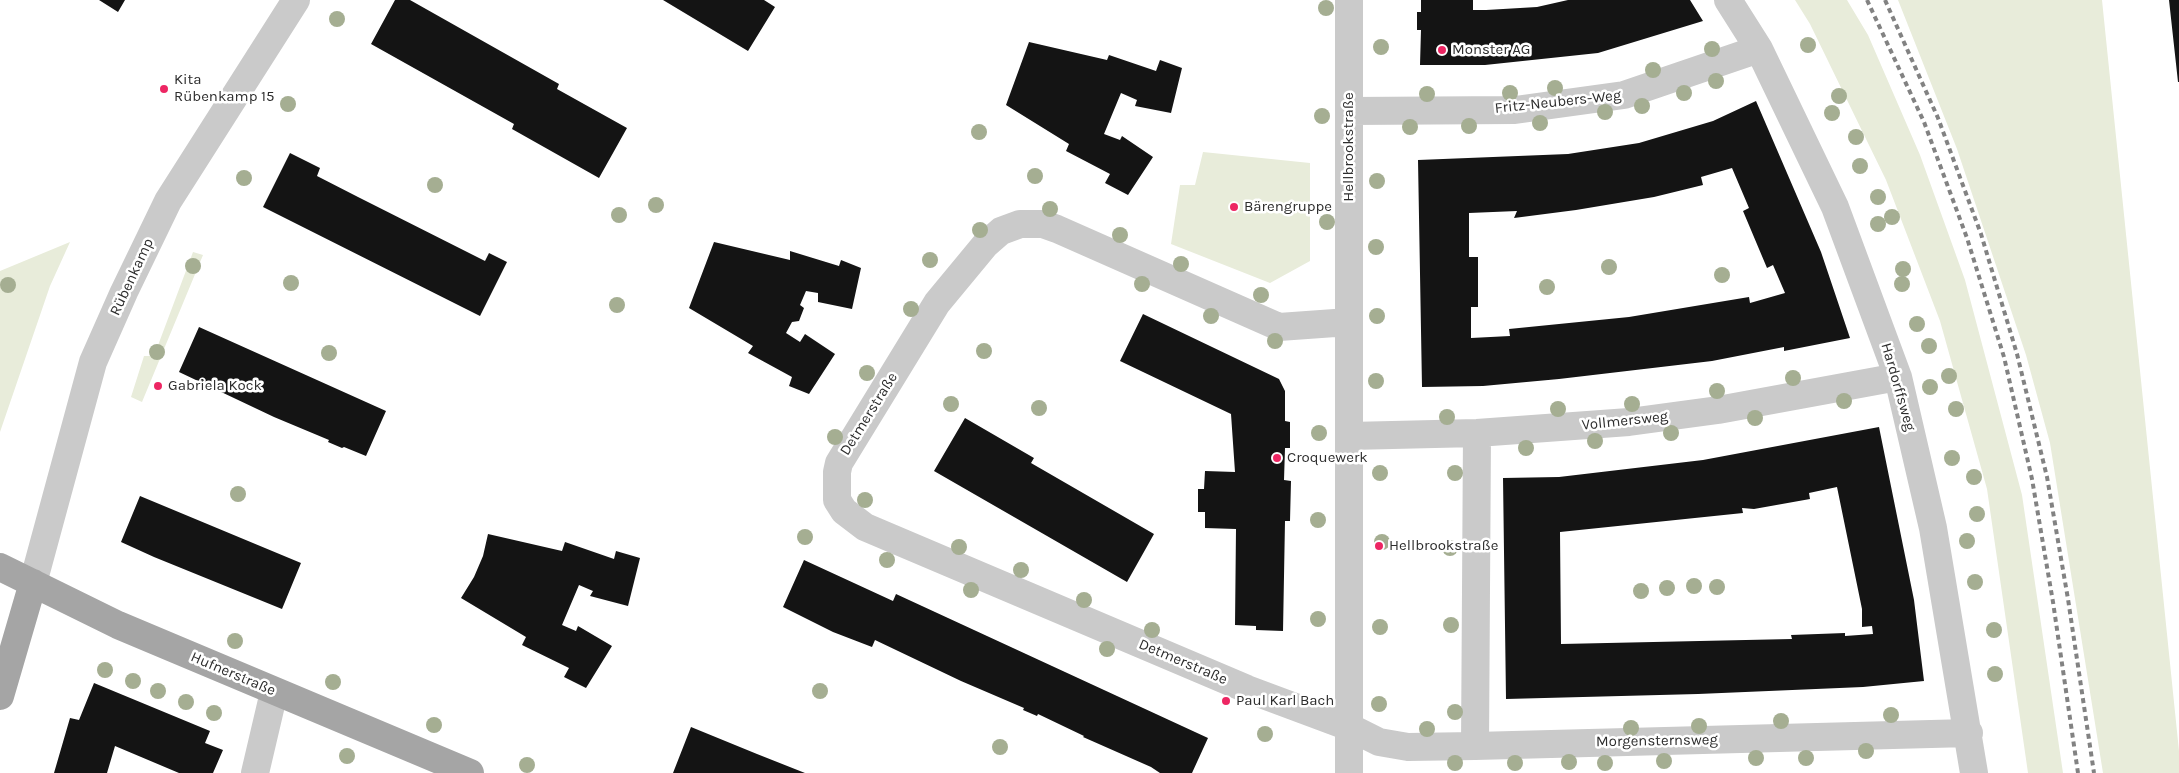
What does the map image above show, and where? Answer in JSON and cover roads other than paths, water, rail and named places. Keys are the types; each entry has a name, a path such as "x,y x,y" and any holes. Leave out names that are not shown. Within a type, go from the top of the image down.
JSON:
{"main road":[{"name":"Hufnerstraße","path":"0,567 118,625 470,773"},
{"path":"0,696 33,583"}],"street":[{"name":"Rübenkamp","path":"33,583 93,362 124,292 168,201 296,0"},
{"name":"Hellbrookstraße","path":"1350,0 1350,773"},
{"name":"Hardorffsweg","path":"1728,0 1759,49 1835,207 1898,377 1933,528 1969,733 1974,773"},
{"name":"Fritz-Neubers-Weg","path":"1350,111 1515,110 1624,95 1759,49"},
{"name":"Detmerstraße","path":"1349,322 1279,327 1057,229 1043,224 1020,224 1000,232 985,245 937,303 839,463 836,487 837,500 844,511 865,527 1247,689 1349,727"},
{"name":"Vollmersweg","path":"1350,436 1477,433 1629,422 1718,410 1898,377"},
{"path":"1475,746 1477,433"},
{"path":"255,773 274,692"},
{"name":"Morgensternsweg","path":"1349,727 1379,742 1408,747 1969,733"}],"railway":[{"path":"1867,0 1924,122 1967,238 2004,357 2032,479 2053,602 2078,773"},
{"path":"1885,0 1938,118 1981,234 2017,354 2047,477 2068,599 2094,773"}],"place":[{"name":"Monster AG","path":"1442,50"},
{"name":"Kita Rübenkamp 15","path":"164,89"},
{"name":"Bärengruppe","path":"1234,207"},
{"name":"Gabriela Kock","path":"158,386"},
{"name":"Croquewerk","path":"1277,458"},
{"name":"Hellbrookstraße","path":"1379,546"},
{"name":"Paul Karl Bach","path":"1226,701"}]}
